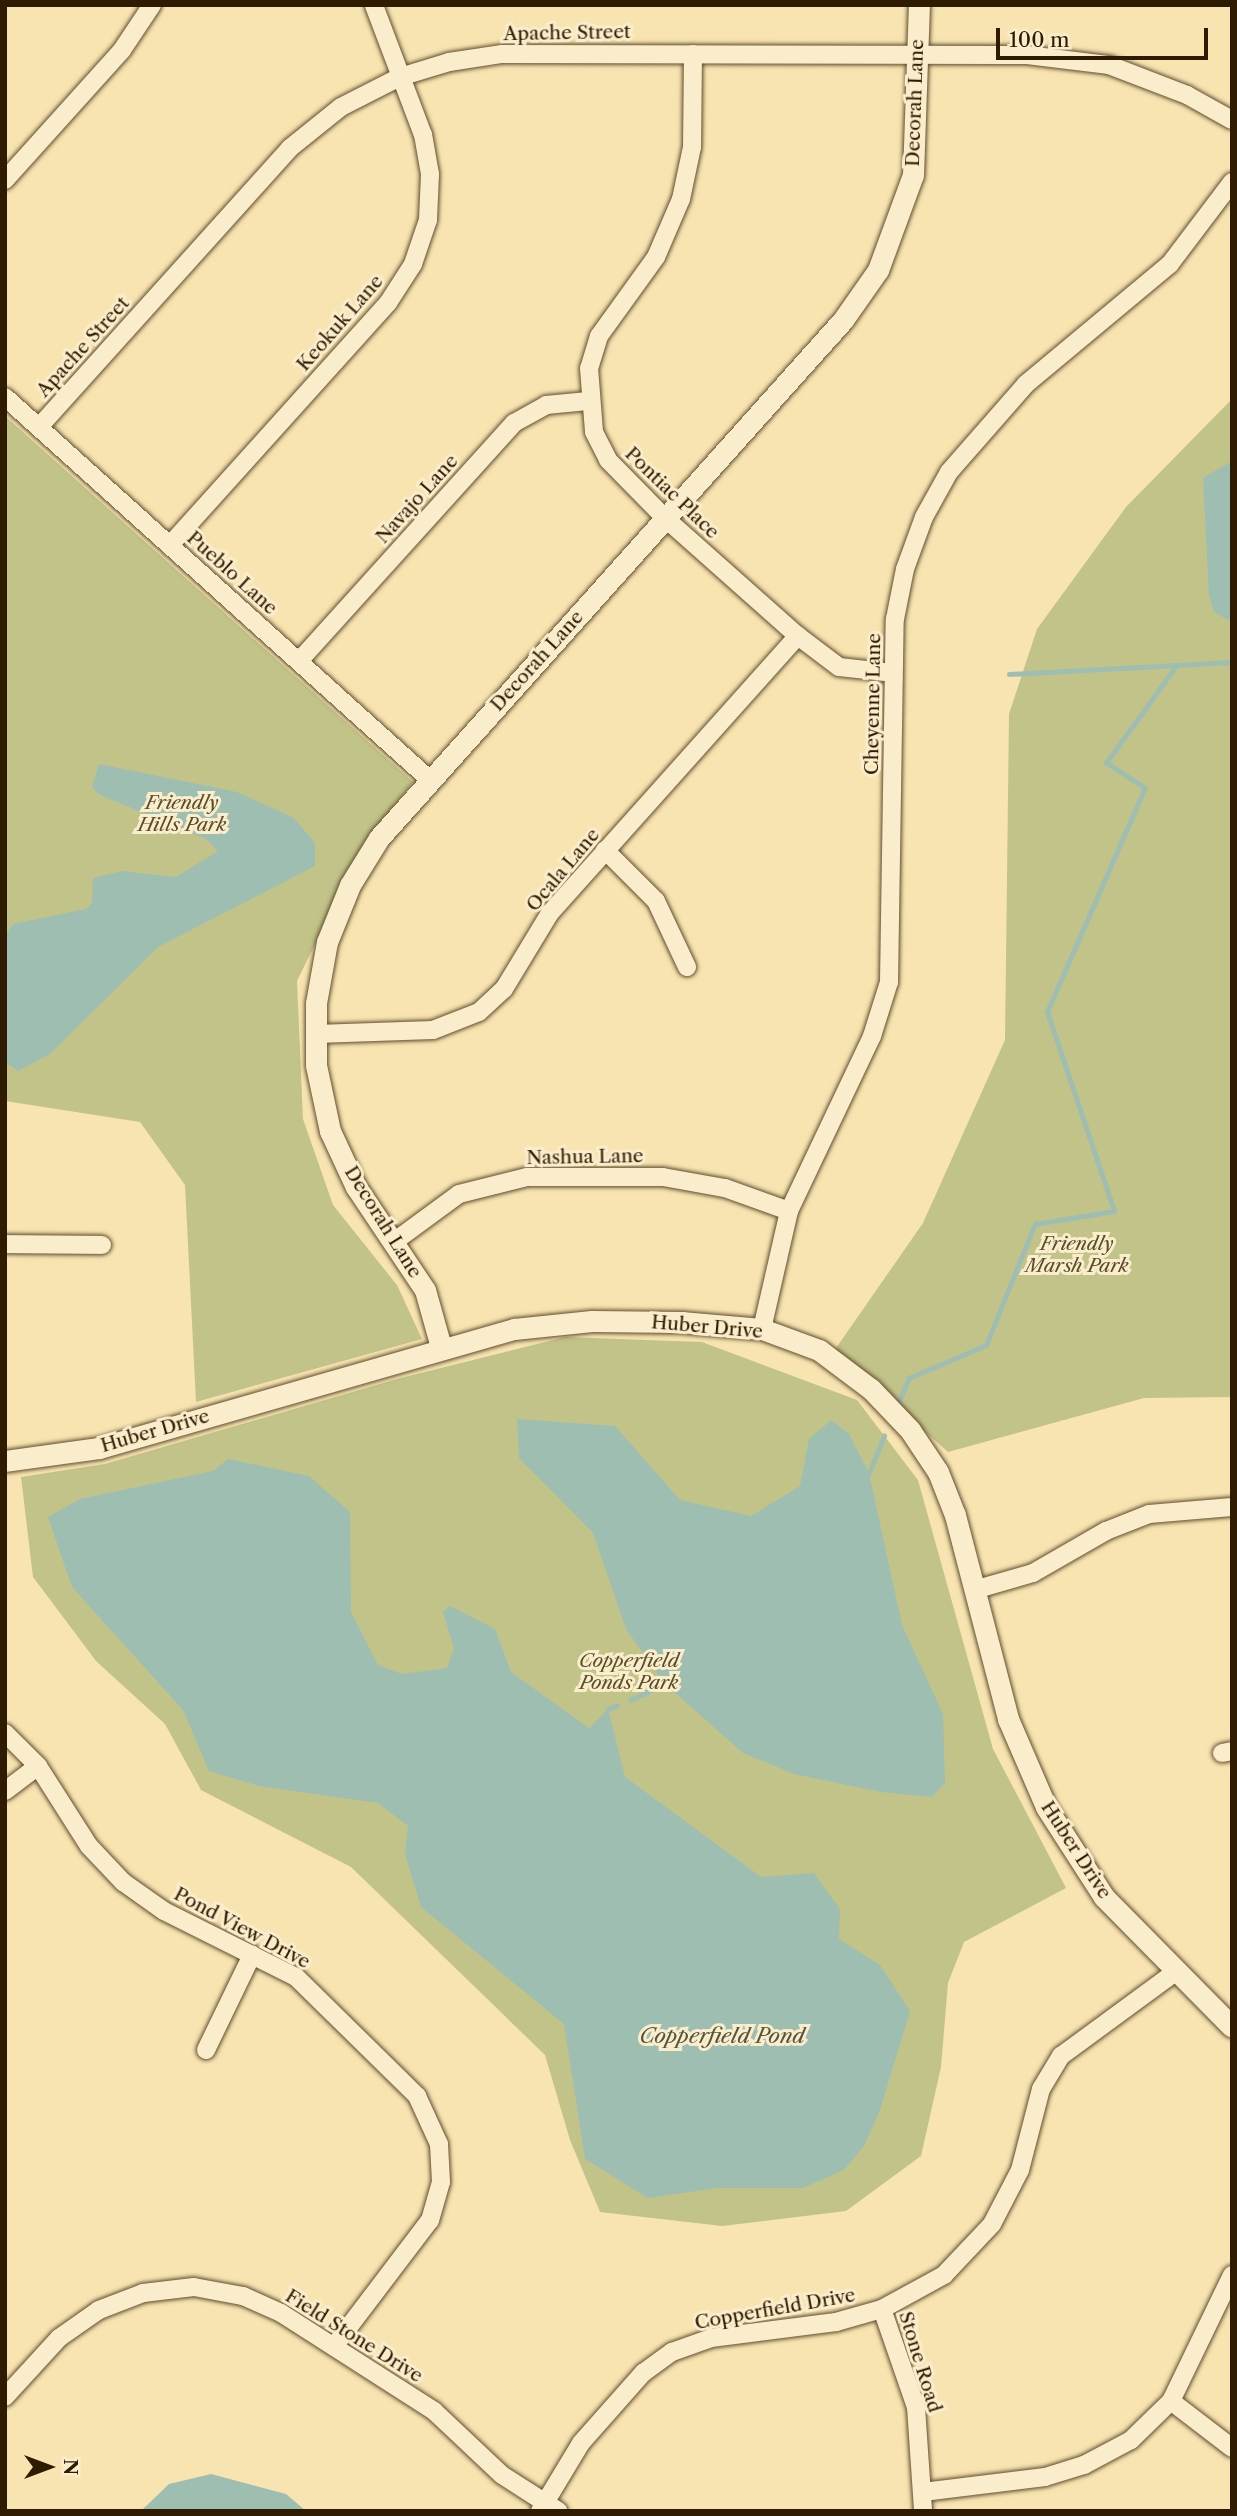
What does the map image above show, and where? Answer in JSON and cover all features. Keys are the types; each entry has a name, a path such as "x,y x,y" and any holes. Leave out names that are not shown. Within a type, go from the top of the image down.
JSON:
{"street":[{"path":"5,180 122,50 152,5"},
{"name":"Keokuk Lane","path":"170,545 388,303 413,264 428,220 430,174 423,135 374,5"},
{"name":"Decorah Lane","path":"441,1347 425,1290 395,1241 356,1187 330,1130 316,1065 316,1034 327,942 350,885 380,838 843,320 878,270 913,175 919,5"},
{"name":"Apache Street","path":"39,428 290,148 341,107 400,77 502,54 1027,55 1109,65 1187,95 1232,120"},
{"name":"Pontiac Place","path":"693,54 692,147 681,199 656,257 599,336 589,368 588,401 608,460 665,518 798,636 839,667 893,673"},
{"name":"Cheyenne Lane","path":"762,1329 789,1211 872,1036 889,982 893,673 905,569 924,516 949,472 1026,384 1170,264 1232,182"},
{"name":"Pueblo Lane","path":"5,397 430,780"},
{"name":"Navajo Lane","path":"299,661 514,423 545,405 588,401"},
{"name":"Ocala Lane","path":"316,1034 433,1030 479,1012 504,989 551,913 798,636"},
{"path":"605,850 656,901 687,967"},
{"name":"Nashua Lane","path":"395,1241 459,1194 527,1177 663,1177 725,1188 789,1211"},
{"path":"5,1244 102,1245"},
{"name":"Huber Drive","path":"5,1461 99,1448 441,1347 514,1329 592,1321 762,1329 819,1350 871,1389 910,1430 938,1472 955,1515 1008,1719 1046,1807 1104,1897 1174,1973 1232,2027"},
{"path":"974,1590 1033,1573 1106,1531 1149,1514 1232,1507"},
{"name":"Pond View Drive","path":"5,1733 38,1766 89,1846 123,1882 163,1911 296,1977 334,2009 417,2096 439,2144 441,2182 430,2220 335,2345"},
{"path":"5,1791 38,1766"},
{"path":"206,2050 252,1955"},
{"name":"Copperfield Drive","path":"547,2508 581,2443 643,2373 672,2352 711,2338 836,2322 882,2309 944,2274 992,2224 1020,2170 1041,2089 1061,2056 1174,1973"},
{"path":"923,2492 1045,2477 1084,2465 1131,2440 1171,2401 1232,2275"},
{"name":"Field Stone Drive","path":"5,2398 59,2338 99,2310 143,2293 194,2287 243,2296 335,2345 434,2411 502,2475 547,2508"},
{"name":"Stone Road","path":"882,2309 916,2407 923,2511"},
{"path":"1171,2401 1232,2448"}],"green space":[{"name":"Friendly Marsh Park","path":"1232,399 1232,1397 1144,1398 948,1452 834,1351 923,1223 1005,1040 1009,714 1037,629 1126,507"},
{"name":"Friendly Hills Park","path":"5,416 413,782 365,842 297,981 303,1119 333,1205 397,1285 422,1339 196,1402 185,1185 140,1122 5,1101"},
{"name":"Copperfield Ponds Park","path":"565,1337 702,1342 857,1400 918,1480 993,1749 1066,1888 964,1942 948,1983 941,2067 921,2156 846,2211 722,2226 600,2212 570,2140 545,2055 351,1867 201,1790 165,1724 96,1661 33,1577 21,1477 105,1464 397,1379"}],"water":[{"path":"1232,461 1232,622 1214,612 1209,595 1203,478"},
{"path":"99,764 237,792 294,818 315,843 315,866 158,947 50,1054 18,1071 5,1062 5,935 13,924 86,909 92,903 93,878 122,871 176,877 218,851 206,839 98,794 92,786"},
{"path":"517,1419 615,1426 680,1500 751,1516 800,1486 809,1439 831,1420 849,1434 869,1473 902,1625 943,1714 945,1783 932,1797 881,1792 794,1774 743,1753 665,1684 626,1629 593,1533 519,1458"},
{"name":"Copperfield Pond","path":"228,1459 309,1476 350,1512 351,1612 378,1665 402,1674 447,1668 454,1648 443,1612 450,1606 495,1629 511,1672 589,1728 608,1709 625,1777 761,1877 814,1873 840,1909 839,1939 880,1965 910,2011 880,2110 864,2146 844,2170 803,2188 717,2188 648,2198 585,2159 564,2024 421,1907 405,1854 408,1826 378,1803 259,1786 209,1771 183,1710 72,1587 48,1517 80,1499 213,1471"},
{"path":"211,2474 286,2494 306,2511 141,2511 169,2484"}],"waterway":[{"path":"1009,674 1232,662"},
{"path":"899,1401 909,1378 986,1345 1035,1224 1114,1211 1047,1012 1145,788 1106,763 1176,666"},
{"path":"869,1473 884,1436"},
{"path":"630,1700 665,1684"},
{"path":"608,1709 616,1706"}]}
